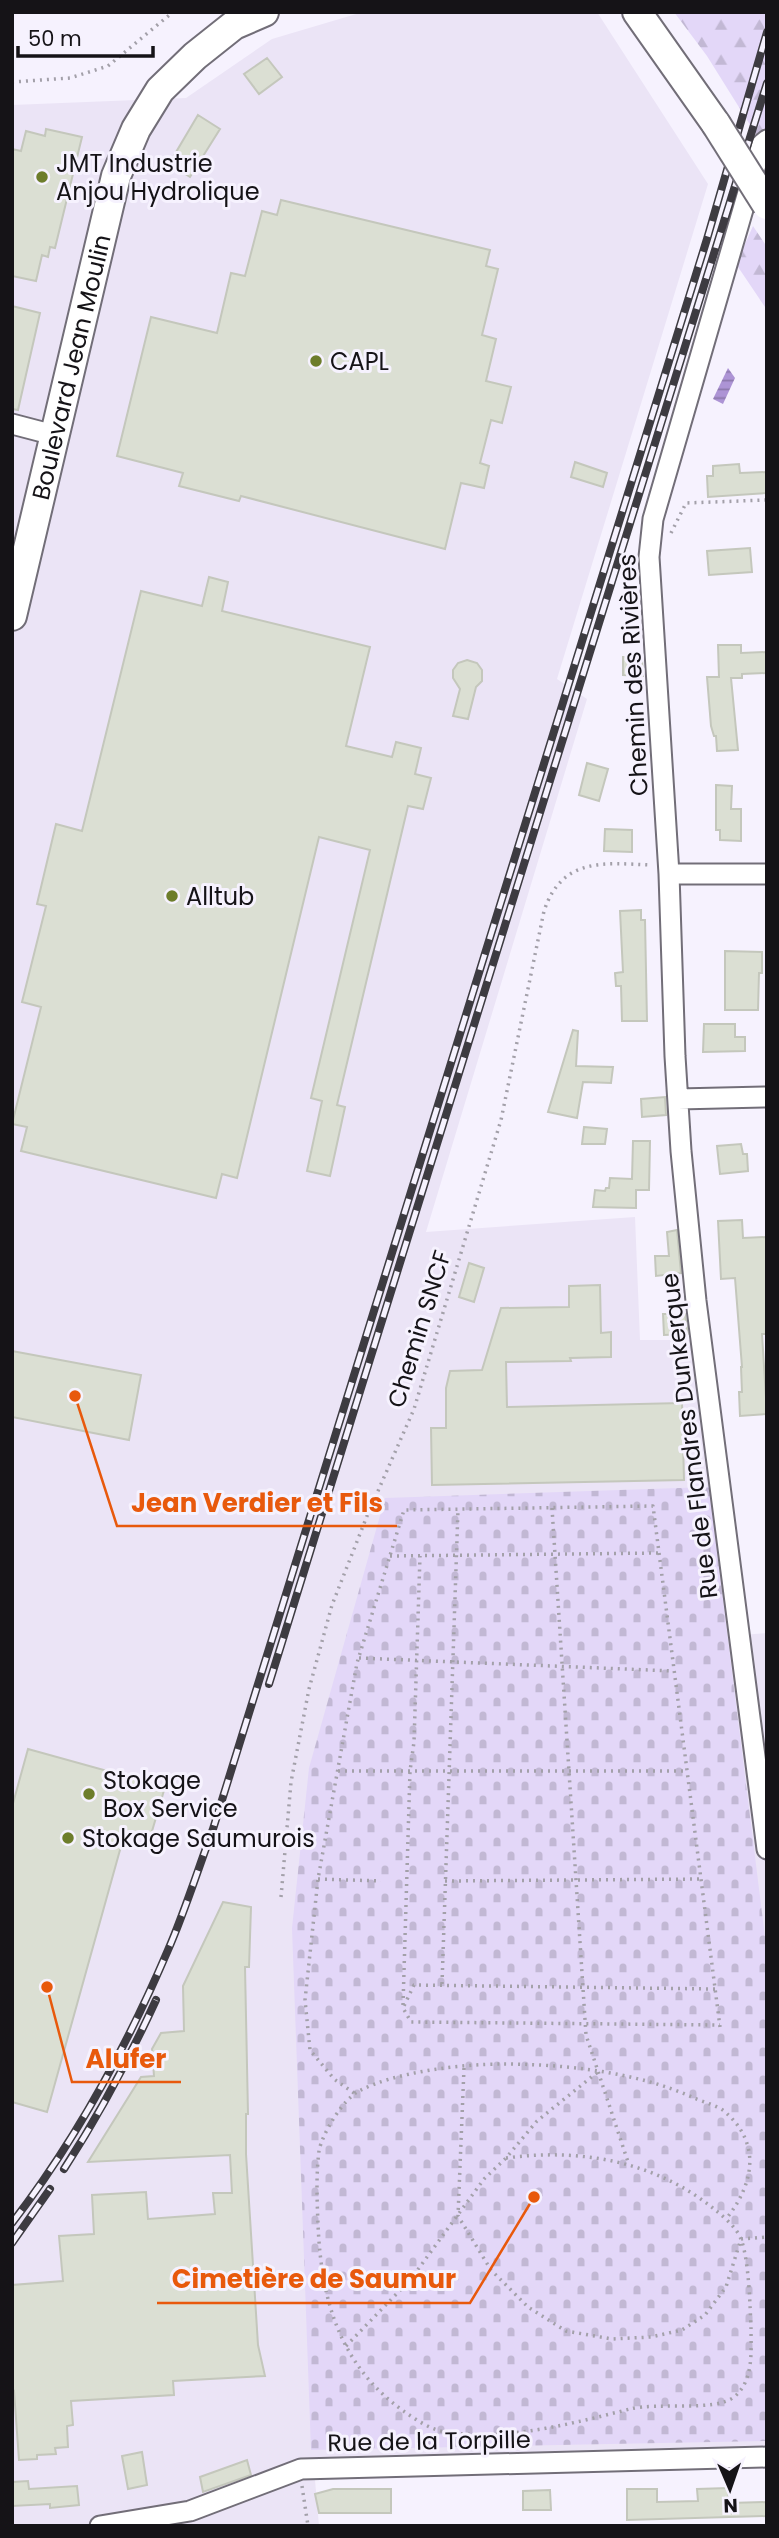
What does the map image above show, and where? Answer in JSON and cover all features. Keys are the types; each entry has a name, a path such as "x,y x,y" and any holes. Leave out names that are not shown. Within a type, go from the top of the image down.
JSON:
{"street":[{"name":"Boulevard Jean Moulin","path":"12,616 116,176 136,129 160,90 195,56 234,25 264,12"},
{"path":"637,12 716,124"},
{"path":"650,12 767,205"},
{"name":"Chemin des Rivières","path":"678,1100 669,874 649,557 653,519 762,144 767,139"},
{"path":"12,424 54,435"},
{"path":"669,874 767,874"},
{"path":"678,1100 767,1097"},
{"name":"Rue de Flandres Dunkerque","path":"678,1100 696,1301 767,1849"},
{"name":"Rue de la Torpille","path":"100,2526 190,2511 301,2469 767,2457"}],"path":[{"path":"12,82 70,78 108,66 173,12"},
{"path":"668,539 686,503 767,500"},
{"name":"Chemin SNCF","path":"281,1897 291,1782 312,1678 332,1605 414,1409 501,1120 544,911 550,894 558,882 591,864 651,865 669,874"},
{"path":"354,2093 334,2079 310,2050 305,2000 318,1879 359,1658 404,1510 653,1506 720,2026 411,2022 403,2008 420,1556"},
{"path":"552,1508 586,2035 629,2165"},
{"path":"442,1984 458,1509"},
{"path":"390,1556 659,1553"},
{"path":"359,1658 673,1671"},
{"path":"338,1771 686,1771"},
{"path":"318,1879 382,1881"},
{"path":"445,1881 701,1879"},
{"path":"403,2008 414,1985 715,1989"},
{"path":"506,2158 570,2155 629,2165 657,2173 701,2198 726,2219 741,2239 750,2293 751,2352 746,2386 730,2401 639,2407 540,2431 443,2432 419,2423 384,2397 357,2367 327,2304 319,2254 317,2199 320,2147 334,2118 354,2093 390,2078 501,2064 599,2071 676,2089 723,2110 743,2134 751,2157 749,2177 740,2202 726,2219"},
{"path":"464,2067 458,2216 491,2270 528,2307 566,2332 612,2339 651,2337 682,2330 705,2315 726,2287 741,2239"},
{"path":"346,2346 411,2279 484,2179 537,2122 599,2071"},
{"path":"741,2239 767,2237"},
{"path":"301,2469 302,2502 308,2526"}],"shaded area":[{"path":"363,12 597,12 708,184 557,679 587,699 426,1232 635,1217 640,1340 695,1340 730,1636 767,1633 767,2467 315,2480 319,2526 12,2526 12,105 186,98 272,39"},
{"path":"728,368 735,378 723,404 713,399"}],"green space":[{"path":"674,12 767,12 767,152 707,56"},
{"path":"753,226 767,247 767,310 736,264"},
{"path":"709,1487 767,1953 767,2441 311,2450 292,1928 309,1768 385,1498"}],"building":[{"path":"267,58 282,77 259,94 244,74"},
{"path":"198,115 220,129 190,177 169,164"},
{"name":"JMT Industrie Anjou Hydrolique","path":"46,129 82,137 55,248 50,247 48,257 42,255 36,281 12,276 12,149 21,151 26,131 45,136"},
{"name":"CAPL","path":"281,200 490,250 486,266 498,269 482,335 496,339 486,381 511,387 502,423 491,420 480,463 489,466 484,488 461,483 445,549 241,496 239,501 179,486 183,473 117,456 151,317 217,333 231,273 245,276 262,211 277,215"},
{"path":"12,306 40,313 18,410 12,409"},
{"path":"575,462 607,473 603,487 571,477"},
{"path":"739,464 740,473 767,472 767,493 708,497 707,476 713,476 713,466"},
{"path":"750,548 752,572 709,575 707,551"},
{"name":"Alltub","path":"209,577 228,582 222,611 370,647 346,746 392,757 396,742 421,748 415,774 431,778 423,809 408,806 337,1105 345,1107 330,1176 307,1171 322,1101 311,1098 370,850 319,837 237,1178 222,1174 216,1198 21,1151 27,1127 12,1124 41,1007 22,1002 46,906 37,904 56,824 82,831 141,591 202,606"},
{"path":"718,645 741,645 741,653 767,652 767,673 742,674 742,678 731,678 738,750 717,751 716,736 711,726 707,677 719,677"},
{"path":"623,657 642,659 643,676 623,675"},
{"path":"467,660 477,663 482,670 482,681 476,687 468,719 453,716 460,689 453,678 453,670 458,663"},
{"path":"587,763 608,769 599,801 579,795"},
{"path":"716,785 732,786 731,809 741,809 741,841 720,840 720,830 716,830"},
{"path":"605,829 632,830 632,852 604,851"},
{"path":"641,910 641,920 645,920 647,1021 622,1021 621,986 616,986 615,973 623,972 620,911"},
{"path":"725,951 762,952 758,1010 725,1010"},
{"path":"704,1024 735,1024 735,1037 745,1037 745,1051 703,1052"},
{"path":"573,1030 578,1031 576,1066 613,1067 611,1083 583,1082 577,1118 548,1112"},
{"path":"665,1097 666,1115 642,1117 641,1099"},
{"path":"584,1127 607,1129 605,1144 582,1144"},
{"path":"633,1141 650,1141 649,1190 636,1190 636,1208 593,1207 595,1190 605,1191 609,1188 610,1178 632,1179"},
{"path":"741,1144 743,1154 747,1154 748,1171 720,1174 717,1146"},
{"path":"742,1220 743,1238 766,1237 767,1244 767,1334 762,1334 767,1414 740,1416 742,1367 735,1278 721,1279 718,1221"},
{"path":"677,1230 681,1273 656,1276 655,1256 669,1256 667,1232"},
{"path":"469,1263 484,1268 474,1302 459,1297"},
{"path":"600,1285 601,1333 611,1332 611,1357 506,1362 507,1407 682,1403 684,1480 432,1485 431,1428 446,1428 446,1388 450,1371 482,1370 501,1308 569,1307 569,1286"},
{"path":"663,1314 685,1314 688,1334 664,1335"},
{"path":"12,1351 141,1375 129,1440 12,1417"},
{"path":"28,1749 165,1787 150,1838 125,1832 47,2112 12,2102 12,1807"},
{"path":"223,1902 251,1907 249,1967 245,1967 248,2114 246,2154 258,2345 265,2376 173,2381 174,2395 71,2401 73,2425 67,2426 68,2447 55,2448 56,2454 19,2460 14,2391 12,2392 12,2285 63,2281 59,2236 94,2234 92,2195 146,2192 148,2219 215,2214 213,2193 232,2193 230,2155 88,2162 141,2077 154,2076 152,2049 161,2033 184,2031 183,1986"},
{"path":"142,2452 147,2485 128,2489 122,2456"},
{"path":"247,2460 251,2475 203,2492 200,2477"},
{"path":"28,2481 29,2489 77,2486 79,2505 50,2508 50,2504 12,2506 12,2482"},
{"path":"728,2488 729,2503 767,2502 767,2516 627,2520 627,2489 657,2489 657,2502 698,2501 697,2489"},
{"path":"333,2489 391,2489 391,2513 319,2513 315,2494"},
{"path":"550,2490 551,2510 523,2510 523,2491"}],"railway":[{"path":"12,2223 58,2159 117,2057 174,1935 213,1829 707,239 767,32"},
{"path":"269,1684 767,83"},
{"path":"64,2169 113,2086 156,2000"},
{"path":"12,2243 50,2189"}],"place":[{"name":"JMT Industrie Anjou Hydrolique","path":"42,177"},
{"name":"CAPL","path":"316,361"},
{"name":"Alltub","path":"172,896"},
{"name":"Jean Verdier et Fils","path":"75,1396"},
{"name":"Stokage Box Service","path":"89,1794"},
{"name":"Stokage Saumurois","path":"68,1838"},
{"name":"Alufer","path":"47,1987"},
{"name":"Cimetière de Saumur","path":"534,2197"}]}
